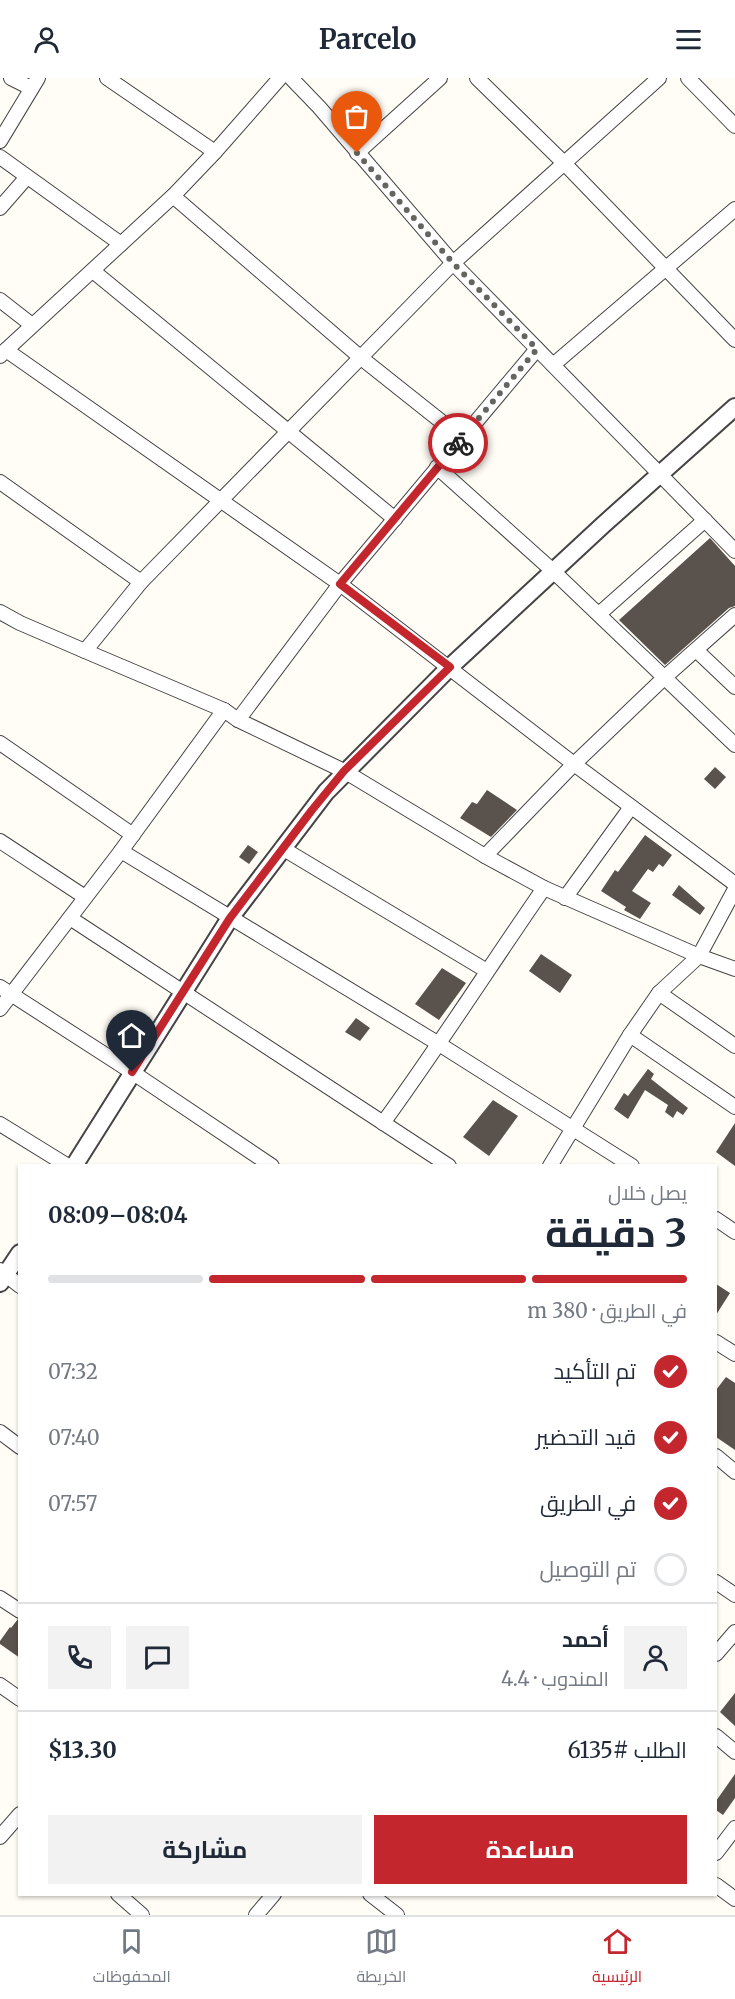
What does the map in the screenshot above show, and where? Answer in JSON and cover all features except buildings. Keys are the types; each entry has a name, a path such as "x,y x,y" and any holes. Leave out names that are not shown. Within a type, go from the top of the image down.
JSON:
{"street":[{"path":"0,141 34,83 11,78"},
{"path":"107,78 215,152"},
{"path":"280,78 173,196 3,353 221,500 340,584 574,764 735,884"},
{"path":"291,78 319,107 453,263 735,551"},
{"path":"357,153 440,78"},
{"path":"477,78 735,340"},
{"path":"85,651 141,582 453,263 659,78"},
{"path":"688,78 735,126"},
{"path":"0,157 121,244"},
{"path":"0,208 27,177"},
{"path":"173,196 360,357 462,438"},
{"path":"554,365 735,209"},
{"path":"93,272 394,519"},
{"path":"0,300 32,325"},
{"path":"238,720 340,584 537,349"},
{"path":"75,1164 230,918 282,848 344,771 450,667 553,571 735,407"},
{"path":"437,467 553,571 735,745"},
{"path":"0,482 141,582"},
{"path":"598,614 705,520"},
{"path":"0,612 20,623 224,710 238,720 344,771 485,856 544,888 699,956 735,969"},
{"path":"485,856 574,764 665,677 735,615"},
{"path":"696,650 735,687"},
{"path":"0,1009 5,990 70,918 224,710"},
{"path":"0,743 133,835"},
{"path":"565,898 631,807"},
{"path":"0,841 85,897"},
{"path":"282,848 487,971"},
{"path":"122,850 230,918 440,1044 629,1164"},
{"path":"383,1123 440,1044 544,888"},
{"path":"551,1164 658,993 699,956 735,889"},
{"path":"70,918 445,1164"},
{"path":"5,990 269,1164"},
{"path":"658,993 735,1046"},
{"path":"630,1035 734,1104"},
{"path":"0,1124 65,1164"},
{"path":"717,1220 735,1232"},
{"path":"18,1256 2,1276 18,1285"},
{"path":"717,1343 735,1354"},
{"path":"0,1432 18,1446"},
{"path":"717,1457 735,1472"},
{"path":"717,1583 735,1594"},
{"path":"0,1598 18,1610"},
{"path":"717,1653 735,1632"},
{"path":"0,1685 18,1698"},
{"path":"717,1737 735,1752"},
{"path":"0,1837 18,1816"},
{"path":"717,1852 735,1828"},
{"path":"717,1886 735,1899"},
{"path":"120,1896 142,1915"},
{"path":"256,1915 272,1896"},
{"path":"373,1896 397,1915"}],"way so far":[{"path":"357,153 453,263 537,349 458,443"}],"route":[{"path":"132,1072 230,918 282,848 344,771 450,667 340,584 458,443"}]}
